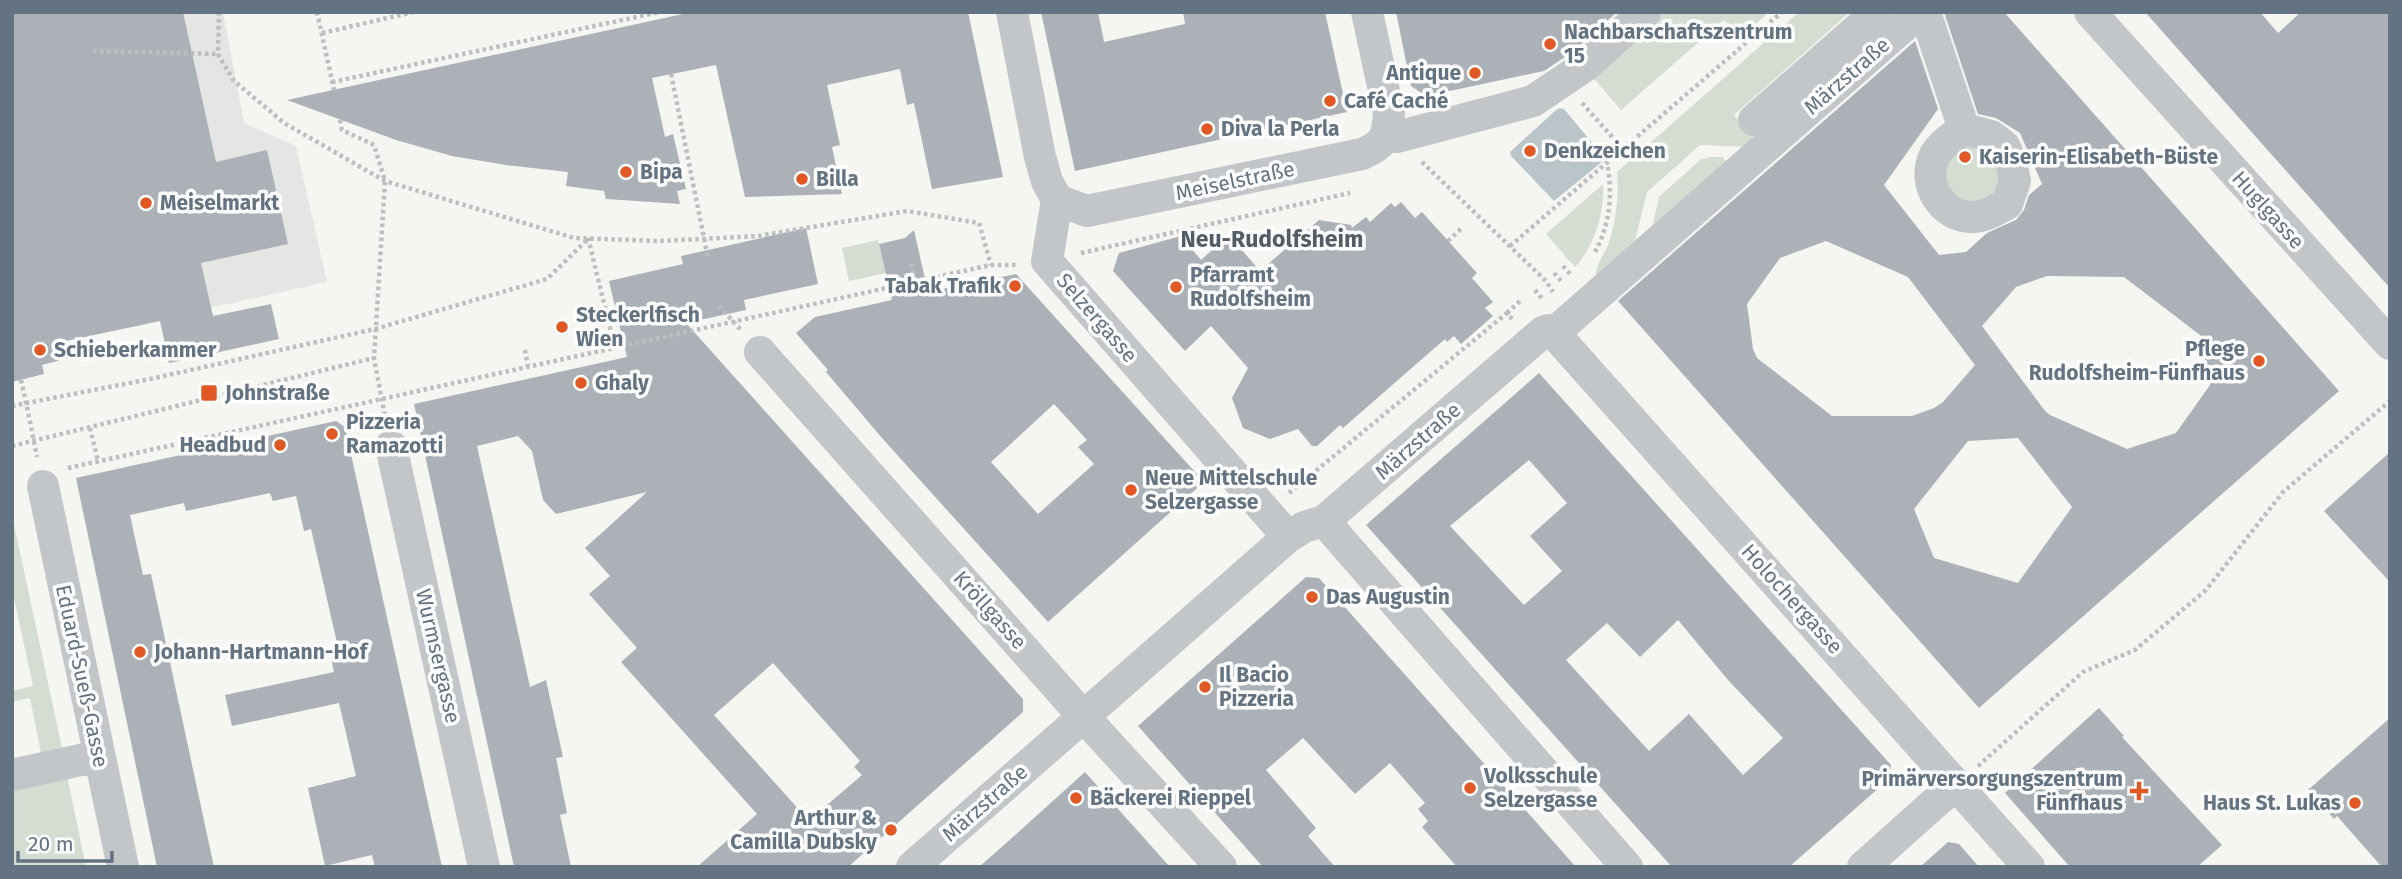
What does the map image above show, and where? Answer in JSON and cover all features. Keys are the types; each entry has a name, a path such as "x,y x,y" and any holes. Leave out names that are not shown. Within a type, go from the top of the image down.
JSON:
{"street":[{"path":"1012,12 1044,169 1057,200"},
{"path":"1367,12 1391,127 1534,101 1586,66 1645,12"},
{"path":"1754,120 1878,12"},
{"path":"1922,12 1964,129"},
{"name":"Märzstraße","path":"912,867 1288,537 1304,527 1324,521 1543,332 1554,332 1922,12"},
{"name":"Huglgasse","path":"2090,12 2390,344"},
{"name":"Meiselstraße","path":"1057,200 1087,211 1362,155 1379,147 1391,127"},
{"name":"Selzergasse","path":"1057,200 1047,261 1288,537"},
{"name":"Holochergasse","path":"1554,332 2029,867"},
{"name":"Kröllgasse","path":"752,342 1083,716 1221,867"},
{"name":"Wurmsergasse","path":"391,446 485,867"},
{"name":"Eduard-Sueß-Gasse","path":"53,477 100,764 122,867"},
{"path":"1324,521 1627,867"},
{"path":"12,775 100,764"},
{"path":"1863,867 1956,784"}],"path":[{"path":"219,12 218,54 233,80 284,123 385,181 574,238 660,241 758,236 907,211 979,223 991,265"},
{"path":"317,12 334,90"},
{"path":"322,33 414,12"},
{"path":"332,82 659,12 660,19"},
{"path":"1510,246 1782,12"},
{"path":"93,51 218,54"},
{"path":"671,74 708,258"},
{"path":"1563,82 1623,149"},
{"path":"340,120 342,130 374,145 385,181 374,358 383,411"},
{"path":"1391,127 1553,292"},
{"path":"1592,257 1598,247 1610,208 1611,187 1607,163"},
{"path":"1047,261 1350,193"},
{"path":"1448,241 1463,227"},
{"path":"12,406 155,378 375,329 547,279 588,238"},
{"path":"588,238 615,348"},
{"path":"911,264 915,282"},
{"path":"53,477 98,462 381,399 991,265 1016,265"},
{"path":"1563,266 1571,275"},
{"path":"1533,309 1571,275 1579,272"},
{"path":"1554,273 1563,283"},
{"path":"1535,290 1544,300"},
{"path":"1266,512 1520,301"},
{"path":"719,306 752,342"},
{"path":"1507,313 1516,324"},
{"path":"525,350 528,367"},
{"path":"12,446 374,358"},
{"path":"21,380 33,435"},
{"path":"1956,784 2083,672 2135,650 2206,590 2283,492 2390,401"},
{"path":"90,428 93,450 98,462"}],"shaded area":[{"name":"Meiselmarkt","path":"12,12 223,12 244,123 296,146 327,282 12,352"},
{"path":"1661,12 1769,12 1740,38 1724,20 1621,110 1590,74"},
{"path":"1799,12 1850,12 1734,115 1756,140 1749,147 1700,145 1647,192 1633,249 1596,276 1615,218 1617,172"},
{"path":"1560,108 1564,109 1604,157 1603,161 1554,201 1510,152"},
{"path":"1982,143 2001,167 1997,196 1974,205 1953,201 1939,167 1951,147"},
{"path":"1723,157 1727,164 1657,226 1653,224 1659,197 1701,159"},
{"path":"1603,184 1597,229 1588,250 1575,267 1546,234"},
{"path":"878,240 886,273 849,281 842,248"},
{"path":"12,515 62,748 41,753 30,698 12,702 12,691 33,686 12,589"},
{"path":"67,776 86,867 12,867 12,788"}],"building":[{"name":"Meiselmarkt","path":"12,12 183,12 216,162 267,150 288,244 201,263 213,316 271,304 279,339 169,363 160,321 66,341 69,358 42,365 44,374 12,382"},
{"path":"692,12 968,12 1003,177 932,189 914,103 907,105 900,69 827,85 840,145 832,147 842,194 745,197 716,65 652,78 665,137 673,134 686,189 677,191 680,204 606,199 604,191 566,186 568,172 452,156 396,140 287,100"},
{"path":"1041,12 1098,12 1104,42 1185,24 1183,12 1325,12 1347,112 1075,171"},
{"path":"1396,12 1617,12 1574,51 1544,71 1426,96 1411,86"},
{"name":"Pflege Rudolfsheim-Fünfhaus","path":"1944,12 2004,12 2339,391 1979,708 1618,301 1915,41 1938,109 1884,185 1939,255 1966,252 1987,233 2016,220 2024,210 2029,195 2042,184 2020,133 1996,118 1978,114","holes":["1826,241 1908,277 1975,365 1943,402 1912,416 1832,416 1757,358 1753,349 1747,304 1780,258","2047,276 2124,277 2200,335 2210,385 2176,433 2127,449 2050,415 1982,326 2016,287","2018,438 2072,507 2018,583 1934,558 1914,509 1968,441"]},
{"path":"2145,12 2260,12 2278,33 2301,12 2390,12 2390,288"},
{"path":"1401,202 1415,218 1422,212 1477,273 1472,278 1493,302 1485,308 1493,316 1461,344 1454,336 1447,342 1445,339 1343,428 1340,425 1317,446 1312,446 1298,429 1270,439 1243,428 1232,398 1248,368 1211,326 1185,351 1113,271 1119,253 1181,236 1201,260 1229,235 1260,271 1319,220 1351,225 1352,228 1366,217 1370,222 1391,203 1395,207"},
{"path":"806,228 818,284 744,300 746,310 686,323 1023,699 1023,712 848,867 697,867 757,814 621,662 637,648 589,594 610,576 585,548 647,492 556,514 543,500 532,451 518,436 477,446 530,687 546,680 563,757 556,758 567,813 560,815 571,867 514,867 414,404 627,357 609,281 683,264 681,256","holes":["773,663 860,761 854,767 862,775 809,818 714,715"]},
{"path":"914,230 928,292 1016,274 1204,482 1048,622 882,438 796,333 815,317 892,300 879,244 905,238","holes":["1054,404 1087,440 1078,447 1094,464 1038,514 991,462"]},
{"path":"1539,373 1891,765 1890,778 1789,867 1672,867 1366,525","holes":["1529,460 1567,503 1530,536 1562,571 1524,605 1450,526","1678,620 1728,680 1783,738 1743,775 1689,714 1649,751 1566,660 1607,623 1640,657"]},
{"path":"336,421 345,427 442,867 375,867 372,855 325,866 308,788 356,776 339,703 232,726 225,695 334,672 331,658 340,656 311,529 304,531 296,496 273,501 270,493 186,511 184,503 130,515 143,575 151,574 214,867 157,867 76,478"},
{"path":"2390,452 2390,582 2324,511"},
{"path":"1306,577 1319,578 1576,867 1457,867 1422,827 1428,821 1418,809 1425,803 1390,763 1355,794 1303,738 1266,770 1316,828 1308,836 1335,867 1263,867 1138,726"},
{"path":"2099,708 2124,736 2122,737 2222,845 2197,867 2070,867 2005,793"},
{"name":"Haus St. Lukas","path":"2390,718 2390,867 2382,867 2337,816 2334,819 2308,790"},
{"path":"1085,772 1170,867 979,867 1013,837"},
{"path":"1948,842 1959,844 1979,867 1920,867"}],"place":[{"name":"Nachbarschaftszentrum 15","path":"1550,44"},
{"name":"Antique","path":"1475,73"},
{"name":"Café Caché","path":"1330,101"},
{"name":"Diva la Perla","path":"1207,129"},
{"name":"Denkzeichen","path":"1530,151"},
{"name":"Kaiserin-Elisabeth-Büste","path":"1965,157"},
{"name":"Bipa","path":"626,172"},
{"name":"Billa","path":"802,179"},
{"name":"Meiselmarkt","path":"146,203"},
{"name":"Tabak Trafik","path":"1015,286"},
{"name":"Pfarramt Rudolfsheim","path":"1176,287"},
{"name":"Steckerlfisch Wien","path":"562,327"},
{"name":"Schieberkammer","path":"40,350"},
{"name":"Pflege Rudolfsheim-Fünfhaus","path":"2259,361"},
{"name":"Ghaly","path":"581,383"},
{"name":"Johnstraße","path":"209,393"},
{"name":"Pizzeria Ramazotti","path":"332,434"},
{"name":"Headbud","path":"280,445"},
{"name":"Neue Mittelschule Selzergasse","path":"1131,490"},
{"name":"Das Augustin","path":"1312,597"},
{"name":"Johann-Hartmann-Hof","path":"140,652"},
{"name":"Il Bacio Pizzeria","path":"1205,687"},
{"name":"Volksschule Selzergasse","path":"1470,788"},
{"name":"Primärversorgungszentrum Fünfhaus","path":"2139,791"},
{"name":"Bäckerei Rieppel","path":"1076,798"},
{"name":"Haus St. Lukas","path":"2355,803"},
{"name":"Arthur & Camilla Dubsky","path":"891,830"}],"district":[{"name":"Neu-Rudolfsheim","path":"1272,239"}]}
